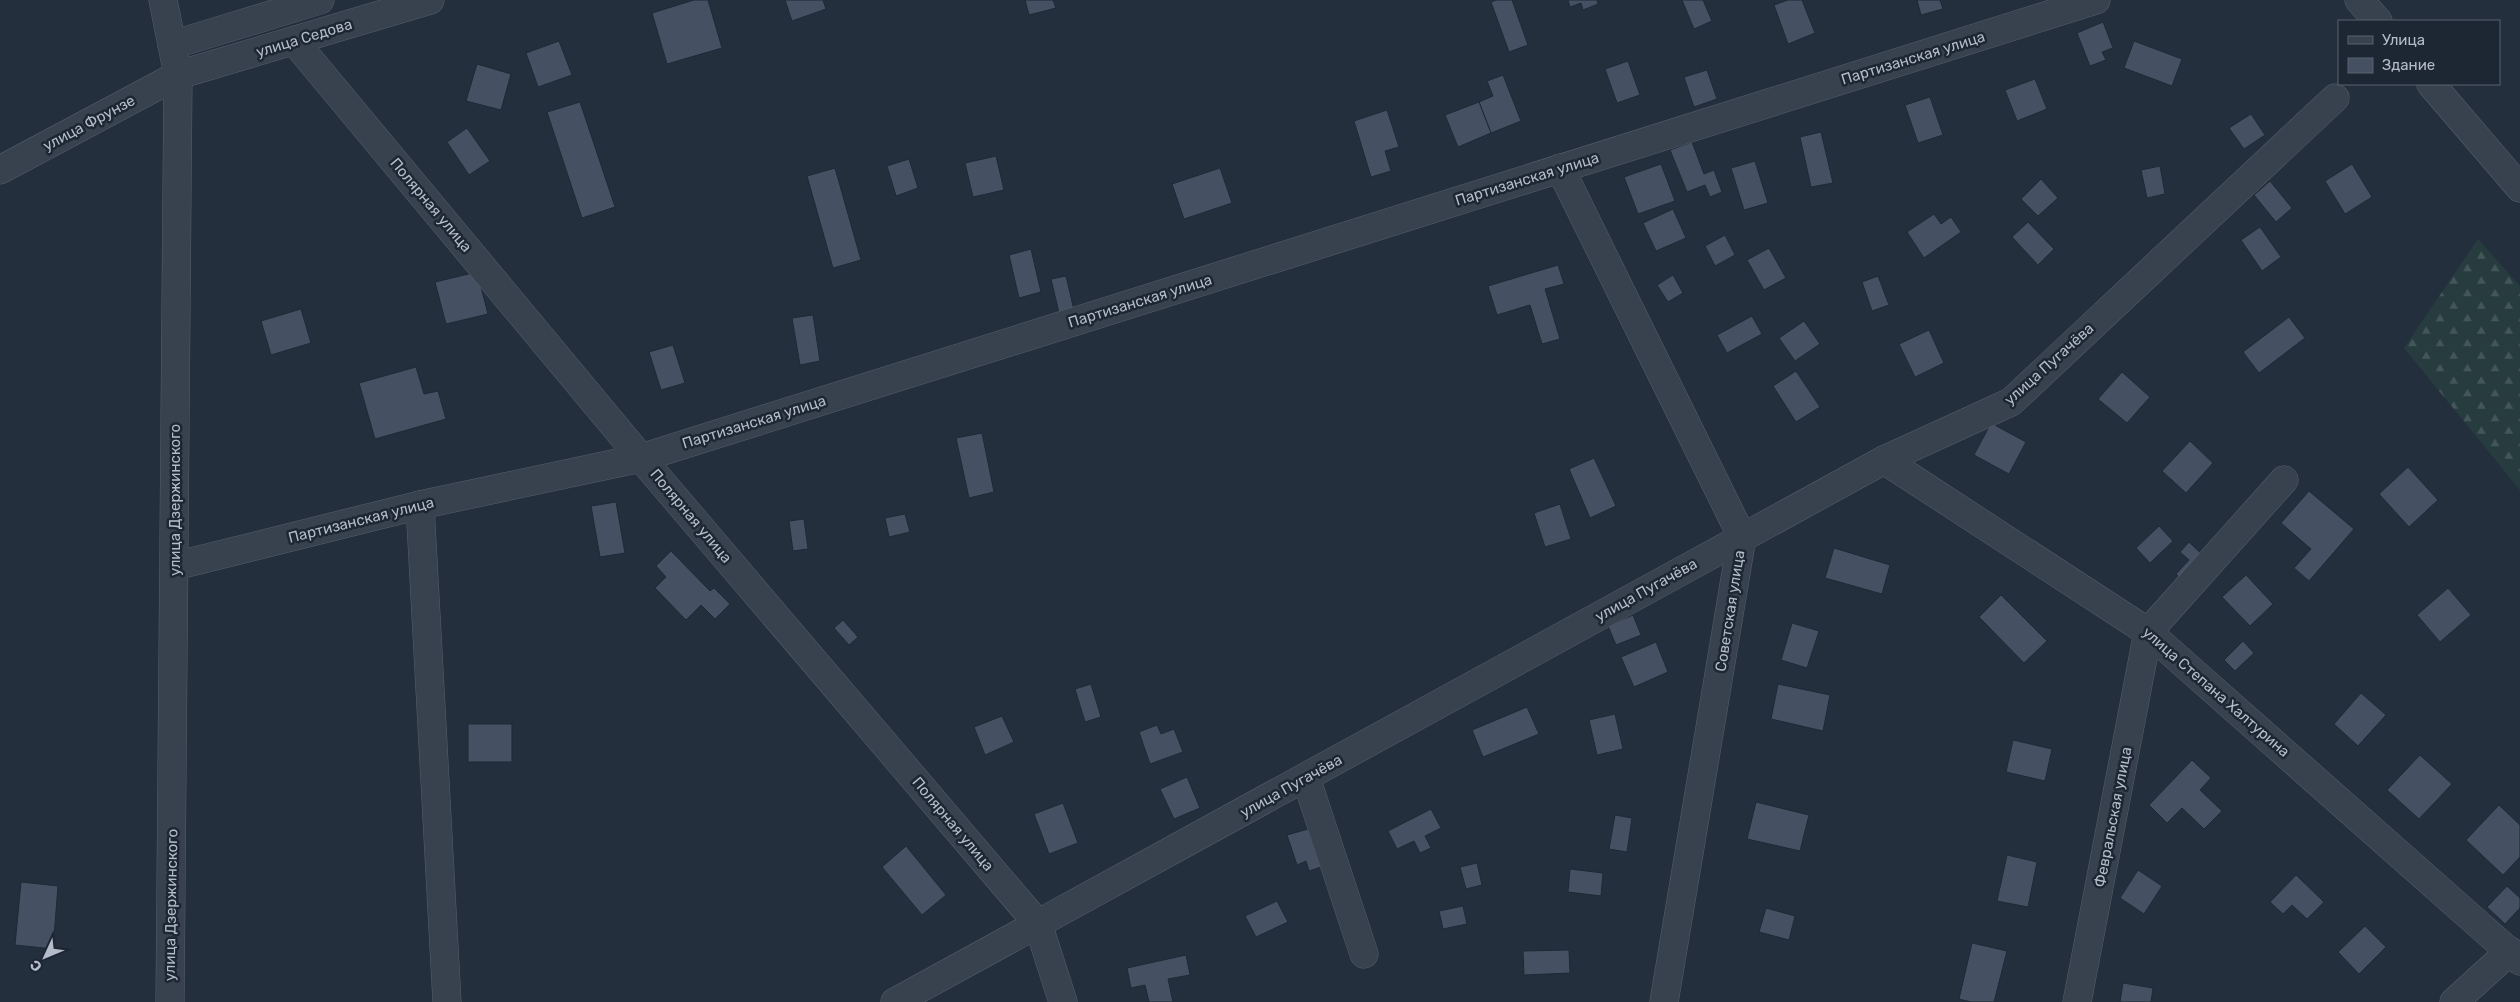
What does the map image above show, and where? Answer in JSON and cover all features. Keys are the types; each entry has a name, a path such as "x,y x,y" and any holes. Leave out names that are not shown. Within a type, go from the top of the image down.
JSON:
{"street":[{"name":"улица Дзержинского","path":"164,0 178,75 170,1002"},
{"path":"172,45 320,0"},
{"name":"улица Седова","path":"178,75 295,42 430,0"},
{"name":"Партизанская улица","path":"175,566 420,505 641,458 2096,0"},
{"name":"Полярная улица","path":"295,42 641,458 1038,924 1063,1002"},
{"name":"улица Фрунзе","path":"0,170 178,75"},
{"path":"2432,85 2520,188"},
{"name":"улица Пугачёва","path":"895,1002 1884,460 2011,402 2335,98"},
{"name":"Советская улица","path":"1560,168 1742,537 1664,1002"},
{"name":"улица Степана Халтурина","path":"1884,460 2148,632 2515,956"},
{"path":"2148,632 2284,480"},
{"path":"420,505 447,1002"},
{"name":"Февральская улица","path":"2077,1002 2148,632"},
{"path":"1306,778 1364,954"},
{"path":"2454,1002 2515,956"}],"green space":[{"path":"2478,239 2520,286 2520,490 2404,348"}],"building":[{"path":"694,0 708,0 722,48 667,64 652,13"},
{"path":"785,0 823,0 826,9 792,21"},
{"path":"1025,0 1053,0 1056,8 1029,15"},
{"path":"1496,0 1512,0 1528,45 1509,52 1491,2"},
{"path":"1568,0 1597,0 1598,4 1583,10 1581,3 1570,7"},
{"path":"1682,0 1703,0 1712,21 1694,29"},
{"path":"1788,0 1802,0 1815,33 1788,44 1774,5"},
{"path":"1917,0 1940,0 1943,9 1921,15"},
{"path":"2103,22 2113,48 2102,52 2106,60 2090,66 2077,33"},
{"path":"559,41 572,75 538,87 526,53"},
{"path":"2134,41 2182,59 2172,86 2124,68"},
{"path":"1628,61 1640,95 1617,103 1605,69"},
{"path":"477,64 511,74 501,110 466,101"},
{"path":"1707,70 1717,99 1694,107 1684,77"},
{"path":"1503,75 1521,121 1491,133 1479,102 1493,96 1487,81"},
{"path":"2035,79 2047,109 2017,121 2005,90"},
{"path":"1930,97 1943,135 1918,143 1905,105"},
{"path":"580,102 615,207 582,218 547,112"},
{"path":"1479,102 1491,133 1458,147 1445,115"},
{"path":"1387,110 1399,147 1385,151 1391,171 1371,177 1354,121"},
{"path":"2251,114 2265,135 2244,149 2229,128"},
{"path":"467,128 490,161 469,175 447,142"},
{"path":"1821,132 1833,183 1811,187 1800,137"},
{"path":"1692,142 1704,174 1714,170 1722,192 1710,197 1705,185 1687,192 1670,150"},
{"path":"996,156 1004,190 973,197 965,163"},
{"path":"909,159 918,188 896,196 887,166"},
{"path":"1755,161 1768,203 1744,210 1731,168"},
{"path":"1661,164 1675,201 1638,214 1624,177"},
{"path":"2352,164 2372,197 2345,214 2325,181"},
{"path":"2160,166 2165,194 2147,198 2141,170"},
{"path":"835,168 861,260 833,268 807,176"},
{"path":"1220,168 1232,203 1184,219 1172,184"},
{"path":"2041,179 2058,198 2038,216 2021,199"},
{"path":"2270,181 2292,208 2276,222 2254,195"},
{"path":"1673,209 1686,238 1656,251 1643,223"},
{"path":"1934,214 1941,224 1951,217 1961,232 1924,258 1907,232"},
{"path":"2028,222 2054,249 2038,265 2012,237"},
{"path":"2260,227 2281,257 2262,271 2241,240"},
{"path":"1725,235 1735,255 1715,266 1705,246"},
{"path":"1769,248 1786,278 1764,290 1747,260"},
{"path":"1031,249 1041,292 1019,298 1009,255"},
{"path":"1558,265 1564,284 1545,289 1560,339 1542,344 1530,305 1497,315 1488,286"},
{"path":"477,272 488,314 446,324 435,282"},
{"path":"1673,275 1683,293 1668,302 1657,285"},
{"path":"1066,276 1074,310 1059,313 1051,279"},
{"path":"1878,276 1889,305 1872,311 1862,282"},
{"path":"301,309 311,343 271,355 261,321"},
{"path":"813,315 820,361 800,365 792,318"},
{"path":"1752,316 1762,334 1727,353 1717,335"},
{"path":"2289,317 2305,338 2259,373 2243,352"},
{"path":"1804,321 1820,344 1795,361 1779,338"},
{"path":"1929,330 1944,363 1915,377 1899,344"},
{"path":"673,345 685,383 661,390 649,352"},
{"path":"416,367 424,394 438,391 446,419 375,439 359,383"},
{"path":"1796,371 1820,407 1796,422 1773,386"},
{"path":"2122,372 2150,397 2127,423 2098,399"},
{"path":"1991,423 2026,442 2009,474 1974,455"},
{"path":"982,433 994,492 969,498 956,438"},
{"path":"2190,441 2213,463 2186,493 2162,471"},
{"path":"1594,458 1616,506 1590,518 1569,469"},
{"path":"2408,467 2438,500 2409,527 2379,494"},
{"path":"2309,491 2354,529 2309,581 2294,568 2311,549 2281,523"},
{"path":"616,502 625,553 600,557 591,506"},
{"path":"1560,504 1571,539 1545,547 1534,513"},
{"path":"905,514 910,532 889,537 885,518"},
{"path":"804,519 808,549 793,551 789,521"},
{"path":"2159,526 2173,541 2150,563 2136,548"},
{"path":"2189,542 2206,558 2184,582 2176,574 2189,560 2180,552"},
{"path":"1834,548 1890,565 1882,594 1825,578"},
{"path":"671,551 710,591 714,588 730,604 715,619 701,605 686,620 655,588 666,577 656,566"},
{"path":"2246,575 2273,604 2250,626 2222,597"},
{"path":"2448,588 2471,615 2440,642 2417,615"},
{"path":"2001,595 2047,641 2024,663 1979,617"},
{"path":"1633,615 1641,635 1616,645 1608,626"},
{"path":"843,620 858,637 849,645 834,628"},
{"path":"1792,623 1819,631 1807,668 1781,660"},
{"path":"2243,641 2254,653 2235,671 2224,660"},
{"path":"1656,642 1668,672 1634,687 1621,657"},
{"path":"1091,684 1101,717 1085,722 1075,689"},
{"path":"1778,684 1830,695 1823,731 1771,719"},
{"path":"2361,693 2386,715 2358,746 2334,724"},
{"path":"1527,707 1539,734 1483,757 1472,730"},
{"path":"1615,714 1623,749 1597,755 1589,720"},
{"path":"1002,716 1014,742 985,755 974,727"},
{"path":"468,724 512,724 512,762 468,762"},
{"path":"1157,725 1161,734 1174,729 1183,752 1150,764 1139,732"},
{"path":"2013,740 2052,749 2045,781 2006,772"},
{"path":"2420,755 2452,784 2419,819 2387,790"},
{"path":"2192,760 2211,778 2200,790 2222,811 2204,829 2182,808 2167,823 2149,805"},
{"path":"1187,777 1200,808 1174,819 1160,789"},
{"path":"1756,802 1809,815 1800,851 1747,839"},
{"path":"1063,803 1078,843 1049,854 1034,814"},
{"path":"2499,805 2520,825 2520,857 2503,875 2466,840"},
{"path":"1431,809 1441,828 1425,836 1431,848 1420,853 1414,841 1397,849 1388,831"},
{"path":"1615,815 1632,818 1627,852 1609,849"},
{"path":"1308,829 1321,867 1309,871 1306,861 1297,865 1287,835"},
{"path":"906,846 946,895 922,915 882,867"},
{"path":"2007,855 2037,862 2028,907 1997,901"},
{"path":"1477,863 1482,885 1466,889 1460,867"},
{"path":"1570,869 1603,873 1601,896 1568,892"},
{"path":"2138,870 2162,886 2144,914 2120,898"},
{"path":"2296,875 2324,902 2307,919 2292,905 2283,914 2270,902"},
{"path":"21,882 58,886 53,949 15,945"},
{"path":"2507,886 2520,898 2520,908 2505,924 2487,907"},
{"path":"1277,901 1288,922 1256,937 1245,916"},
{"path":"1463,906 1467,924 1443,929 1439,911"},
{"path":"1766,908 1795,916 1789,940 1759,932"},
{"path":"2365,926 2386,947 2359,974 2338,952"},
{"path":"1972,943 2007,951 1994,1002 1971,1002 1959,999"},
{"path":"1569,950 1570,973 1524,975 1523,951"},
{"path":"1186,955 1190,975 1168,979 1173,1002 1149,1002 1145,985 1131,988 1127,968"},
{"path":"2123,983 2153,988 2151,1002 2120,1002"}]}
